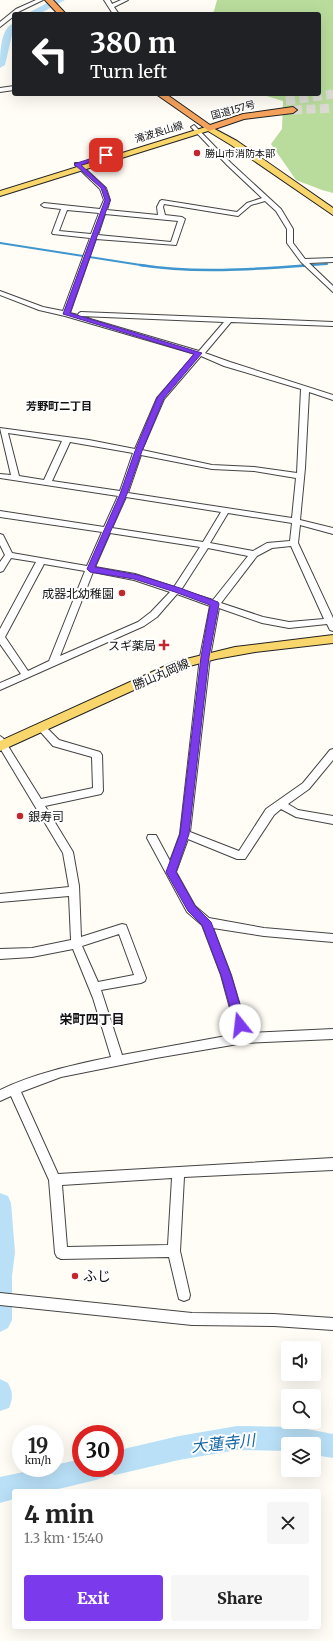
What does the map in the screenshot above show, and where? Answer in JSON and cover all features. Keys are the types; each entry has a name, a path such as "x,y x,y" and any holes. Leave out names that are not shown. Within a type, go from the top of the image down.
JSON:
{"highway":[{"path":"49,0 59,11"},
{"name":"国道157号","path":"162,96 201,127"},
{"name":"国道157号","path":"201,127 255,108 279,103"},
{"name":"国道157号","path":"201,127 243,118 293,110"}],"main road":[{"name":"滝波長山線","path":"0,190 201,127"},
{"path":"201,127 234,143 333,212"},
{"name":"滝波長山線","path":"0,194 79,166"},
{"name":"勝山丸岡線","path":"1,743 41,727 178,665 205,657 249,648 333,639"}],"street":[{"path":"16,12 40,0"},
{"path":"107,0 115,12"},
{"path":"111,6 125,0"},
{"path":"0,25 12,15"},
{"path":"0,90 12,88"},
{"path":"201,127 229,164 279,210 290,229 290,243 303,261 333,290"},
{"path":"66,314 108,200 103,188 79,166"},
{"path":"162,217 160,207 162,202 238,214 249,204 267,198"},
{"path":"44,205 182,219 174,244 55,233 65,208"},
{"path":"303,261 333,260"},
{"path":"0,293 41,309 66,314 199,353 333,398"},
{"path":"66,314 333,324"},
{"path":"52,663 90,569 123,494 138,451 161,398 230,319"},
{"path":"9,555 135,577 178,590 262,620 289,625 332,624 294,543 305,405 305,388"},
{"path":"16,478 2,430 138,451 212,467 254,469 299,476"},
{"path":"47,483 67,439"},
{"path":"0,476 295,521 333,531"},
{"path":"0,687 153,618 178,590 226,510"},
{"path":"0,514 254,554"},
{"path":"0,537 9,555"},
{"path":"171,872 185,834 205,657 215,604 254,554 270,545 294,543"},
{"path":"0,569 9,555"},
{"path":"26,674 0,636 41,561"},
{"path":"39,803 98,791 97,755 56,743 41,727"},
{"path":"1,743 68,852 74,891 76,944 94,987 118,1061"},
{"path":"185,834 241,856 270,812 306,786 333,753"},
{"path":"281,805 296,813 333,820"},
{"path":"152,838 191,909 206,922 226,975 244,1038"},
{"path":"0,898 74,891"},
{"path":"206,922 264,932 333,938"},
{"path":"0,954 21,954 76,944 122,928 141,978 94,987"},
{"path":"174,1251 61,1253 55,1180 7,1092 61,1072 244,1038 333,1034"},
{"path":"55,1180 333,1164"},
{"path":"178,1172 174,1251 184,1295"},
{"path":"0,1299 192,1319 274,1320 333,1324"}],"green space":[{"path":"217,0 333,0 333,193 296,180 271,144 282,129 283,101 267,96 321,96 321,12 213,12"}],"waterway":[{"path":"35,12 60,0"},
{"path":"0,65 7,34 12,28"},
{"path":"0,243 147,266"},
{"path":"308,265 327,264"},
{"path":"140,265 147,266"},
{"path":"147,266 161,268 226,270 308,265"},
{"path":"298,266 308,265"},
{"path":"308,265 313,265"},
{"path":"0,1203 4,1252 1,1276 0,1320"},
{"path":"0,1391 0,1399"},
{"name":"大蓮寺川","path":"124,1461 179,1448 237,1438 296,1439 333,1446"},
{"name":"大蓮寺川","path":"0,1490 72,1474"}],"tunnel":[{"path":"321,96 333,94"},
{"path":"286,101 320,96"},
{"path":"293,110 333,108"}],"place":[{"name":"勝山市消防本部","path":"197,153"},
{"name":"成器北幼稚園","path":"122,593"},
{"name":"スギ薬局","path":"164,645"},
{"name":"銀寿司","path":"20,816"},
{"name":"ふじ","path":"75,1276"}],"district":[{"name":"芳野町二丁目","path":"59,406"},
{"name":"栄町四丁目","path":"92,1019"}],"route":[{"path":"106,155 77,164 103,188 108,200 66,314 199,353 161,398 138,451 123,494 90,569 135,577 178,590 215,604 205,657 185,834 171,872 191,909 206,922 226,975 240,1025"}]}
